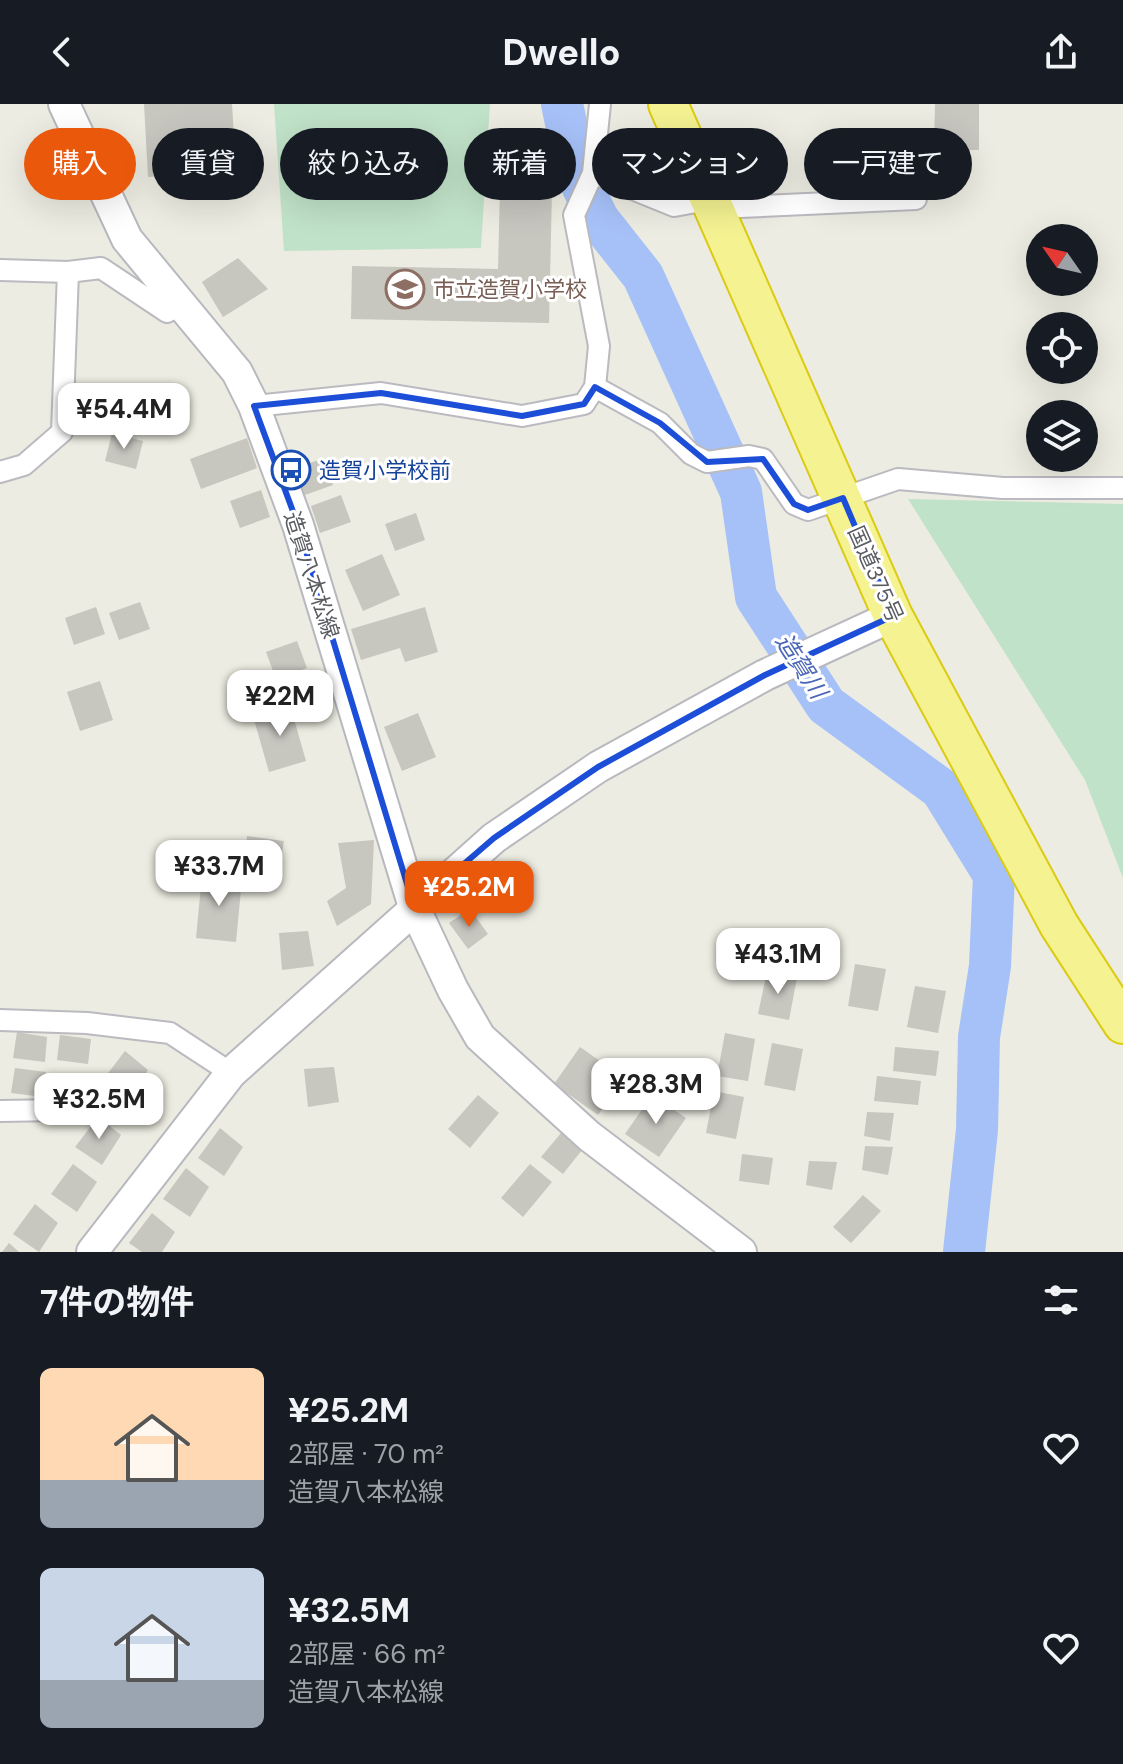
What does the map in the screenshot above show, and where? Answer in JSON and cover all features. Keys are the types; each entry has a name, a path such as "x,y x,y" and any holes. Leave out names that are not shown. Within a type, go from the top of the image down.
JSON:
{"highway":[{"name":"国道375号","path":"668,104 679,128"},
{"name":"国道375号","path":"713,200 740,271 893,616 1059,925 1123,1024"}],"main road":[{"name":"造賀八本松線","path":"64,104 127,239 237,372 254,406 298,525 414,907 480,1037 589,1136 741,1252"},
{"path":"92,1252 231,1073 494,838 598,767 765,675 893,616"}],"street":[{"path":"598,128 600,104"},
{"path":"254,406 381,393 522,416 584,404 595,387 599,346 574,215 592,175"},
{"path":"659,200 674,206 707,200"},
{"path":"716,200 740,207 894,200"},
{"path":"0,270 68,272 101,268 167,312 180,305"},
{"path":"0,472 24,465 62,432 68,272"},
{"path":"595,387 660,423 691,454 707,462 749,456 763,459 794,504 808,510 898,479 1003,488 1123,488"},
{"path":"0,1020 87,1023 170,1033 231,1073"},
{"path":"0,1111 119,1109"}],"highlighted area":[{"path":"595,387 660,423 707,462 763,459 794,504 808,510 843,498 893,616 765,675 598,767 494,838 414,907 298,525 254,406 381,393 522,416 584,404"}],"green space":[{"path":"274,104 490,104 488,128 464,128 464,200 484,200 481,248 284,251 281,200 448,200 448,128 280,128 280,192"},
{"path":"908,499 1123,504 1123,878 1085,780"}],"building":[{"path":"144,104 232,104 233,128 152,128 152,177 148,177"},
{"path":"935,104 979,104 979,150 972,150 972,128 934,128"},
{"path":"500,200 552,200 549,323 351,319 352,266 498,269"},
{"path":"238,258 268,289 223,317 202,282"},
{"path":"136,386 168,394 161,422 129,414"},
{"path":"112,433 143,441 136,469 105,461"},
{"path":"247,438 257,468 201,489 190,459"},
{"path":"324,458 333,485 302,496 293,469"},
{"path":"261,490 270,517 240,528 230,501"},
{"path":"341,495 351,522 320,533 311,506"},
{"path":"416,513 425,540 395,551 385,524"},
{"path":"382,554 400,595 363,611 345,570"},
{"path":"140,602 150,629 119,640 109,613"},
{"path":"96,607 105,634 74,645 65,618"},
{"path":"425,607 438,652 405,662 400,648 361,660 351,629"},
{"path":"297,641 307,668 276,679 266,652"},
{"path":"100,681 113,720 80,731 67,692"},
{"path":"290,705 306,761 269,772 253,716"},
{"path":"418,713 436,757 402,771 384,727"},
{"path":"247,836 284,841 279,870 244,868"},
{"path":"374,840 371,904 337,926 327,901 346,888 338,843"},
{"path":"202,875 242,879 236,942 196,938"},
{"path":"470,909 488,934 468,949 449,923"},
{"path":"308,931 314,966 282,970 279,933"},
{"path":"855,964 886,969 878,1011 848,1006"},
{"path":"767,972 797,978 789,1020 758,1014"},
{"path":"915,986 946,991 938,1033 907,1027"},
{"path":"17,1032 47,1037 45,1062 13,1058"},
{"path":"725,1033 755,1039 748,1081 717,1076"},
{"path":"60,1035 91,1039 88,1064 57,1060"},
{"path":"772,1043 803,1049 795,1091 764,1085"},
{"path":"580,1047 624,1078 598,1115 554,1084"},
{"path":"895,1047 939,1051 936,1076 893,1071"},
{"path":"125,1051 148,1070 128,1100 102,1081"},
{"path":"334,1067 339,1102 308,1107 304,1069"},
{"path":"15,1068 46,1072 43,1097 11,1093"},
{"path":"877,1076 921,1081 918,1105 874,1101"},
{"path":"714,1091 744,1097 736,1139 706,1133"},
{"path":"478,1095 499,1113 470,1148 448,1129"},
{"path":"652,1095 686,1118 659,1157 625,1134"},
{"path":"867,1112 894,1113 890,1141 864,1136"},
{"path":"98,1117 121,1135 102,1165 75,1147"},
{"path":"220,1128 243,1147 224,1176 198,1158"},
{"path":"561,1133 582,1150 563,1174 541,1157"},
{"path":"865,1146 893,1147 888,1175 862,1170"},
{"path":"742,1154 773,1158 769,1185 739,1181"},
{"path":"809,1161 837,1162 832,1190 806,1185"},
{"path":"73,1164 97,1182 77,1212 51,1194"},
{"path":"530,1164 552,1182 523,1217 501,1198"},
{"path":"186,1168 209,1187 190,1217 163,1199"},
{"path":"863,1195 881,1211 851,1243 833,1227"},
{"path":"35,1204 58,1223 39,1252 13,1234"},
{"path":"152,1213 175,1232 162,1252 142,1252 129,1243"},
{"path":"9,1243 19,1252 2,1252"}],"waterway":[{"name":"造賀川","path":"562,104 577,175 598,219 643,276 741,492 756,597 826,705 941,789 994,875 990,966 979,1037 977,1130 964,1252"}],"place":[{"name":"市立造賀小学校","path":"405,289"},
{"name":"造賀小学校前","path":"291,470"}]}
